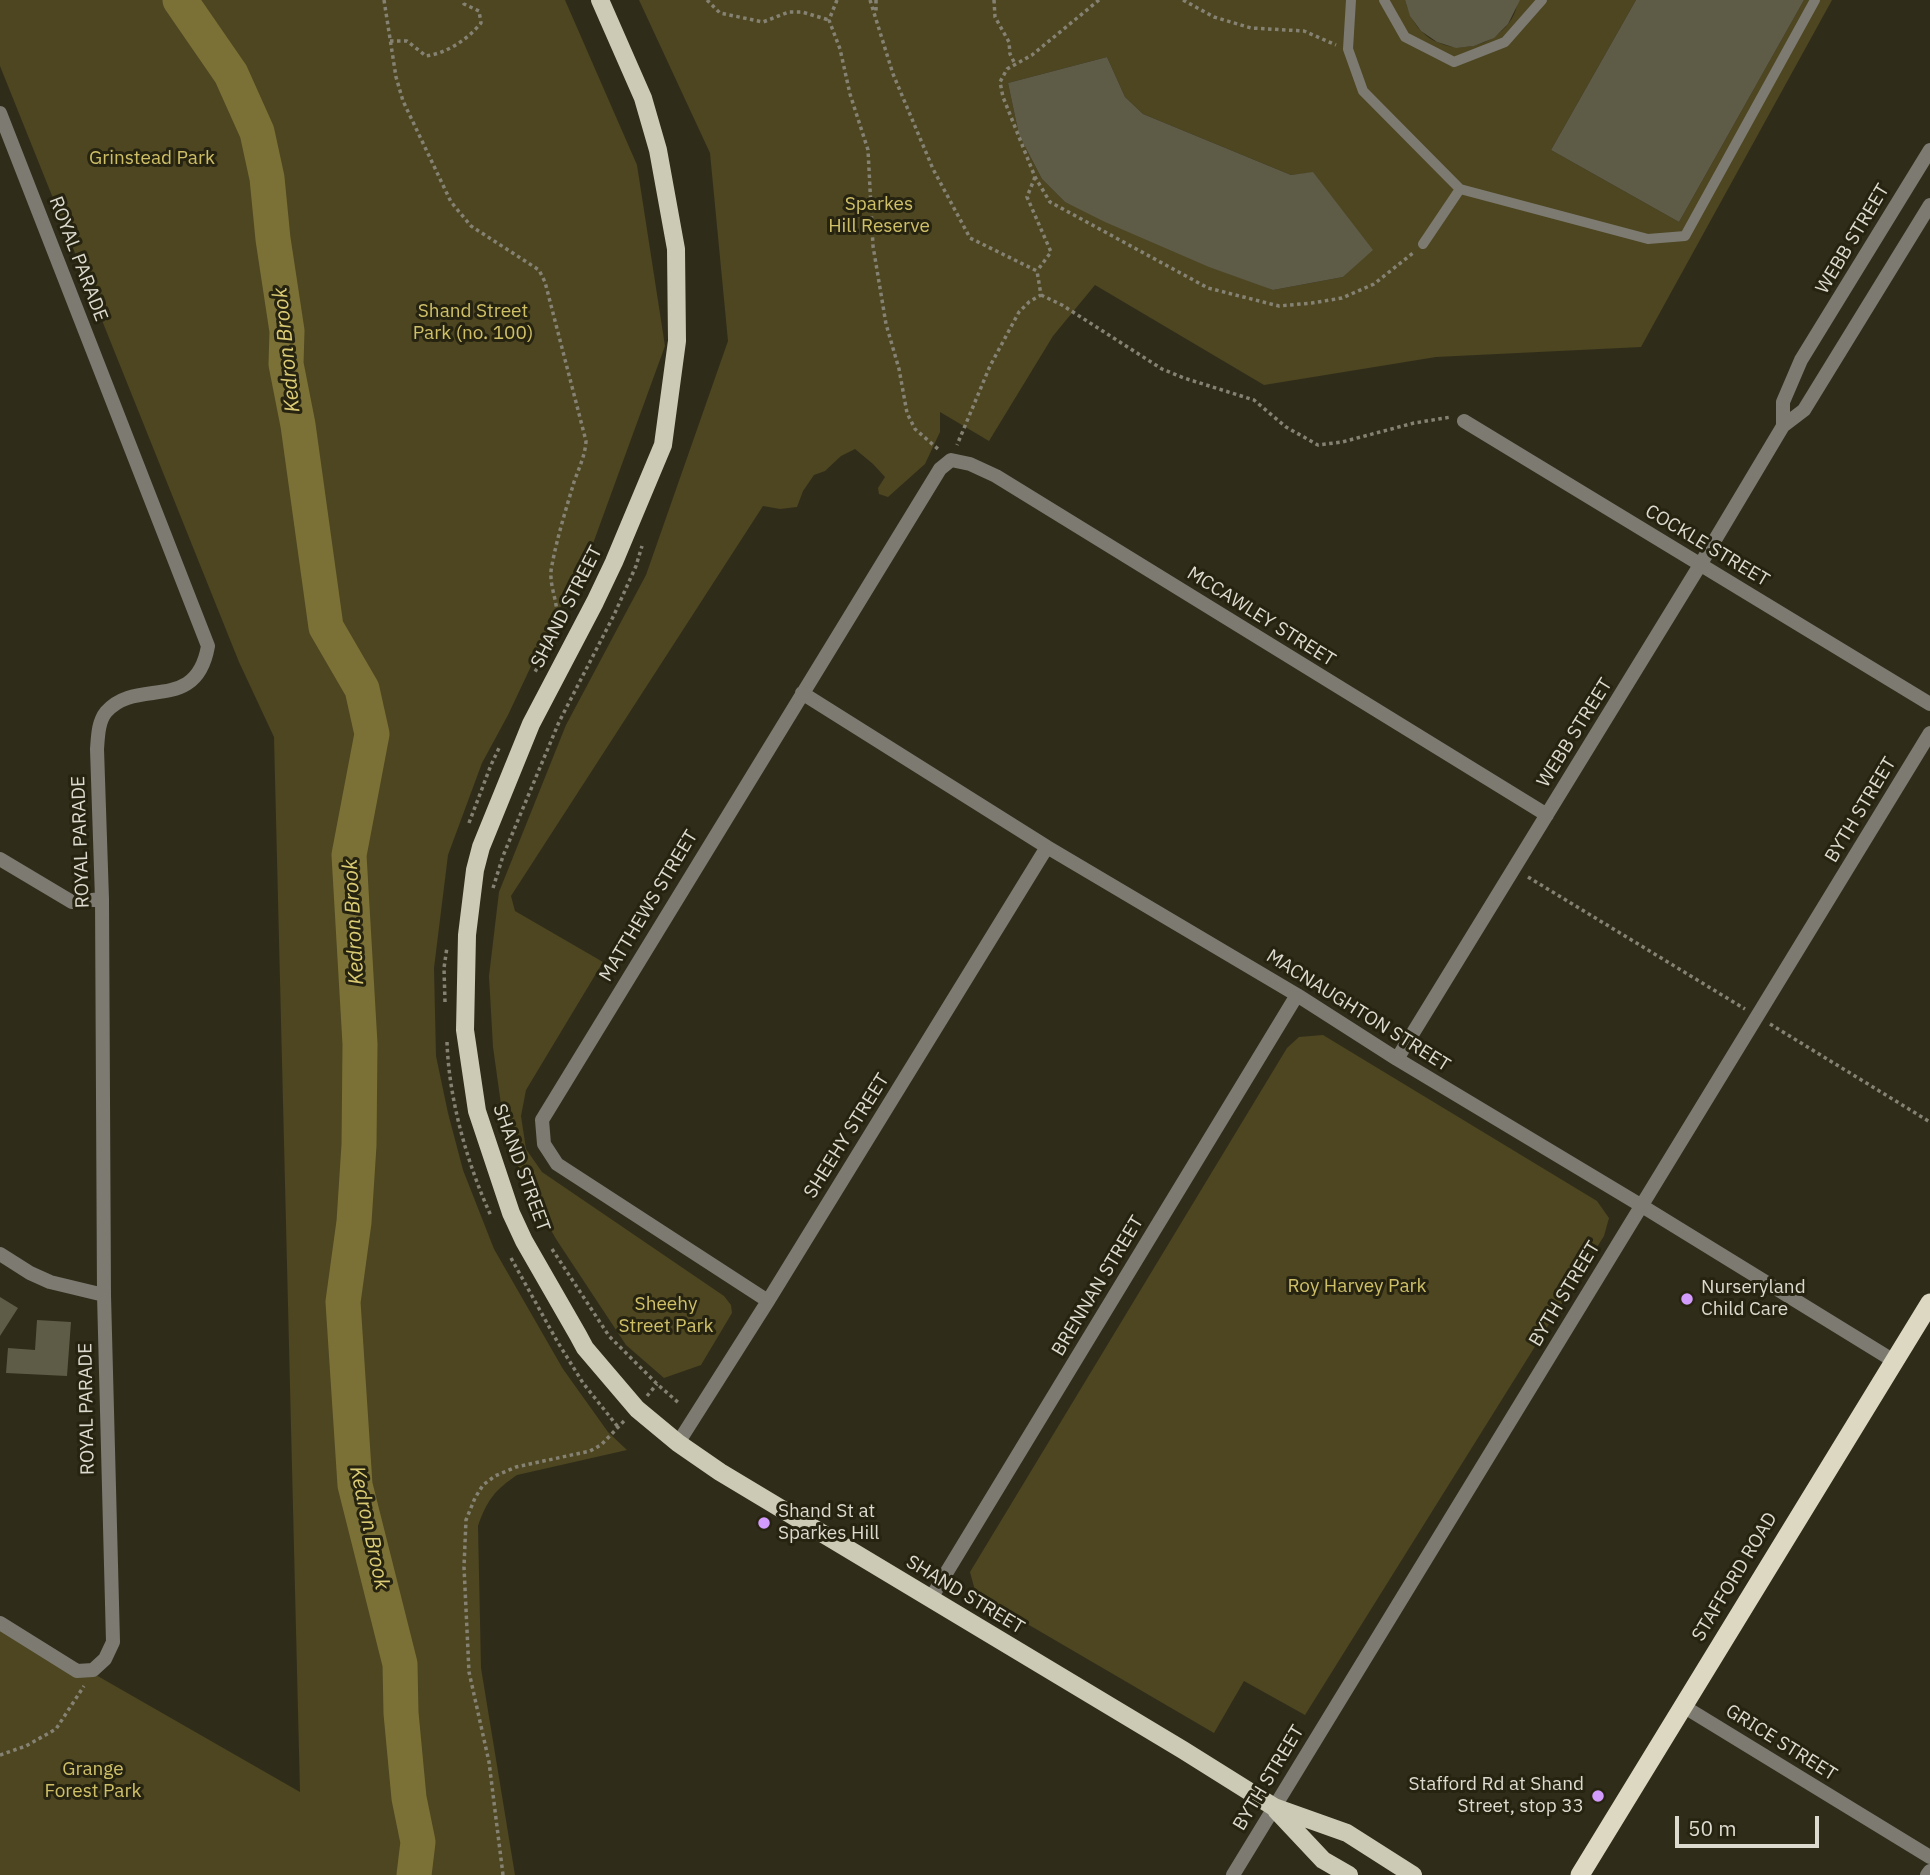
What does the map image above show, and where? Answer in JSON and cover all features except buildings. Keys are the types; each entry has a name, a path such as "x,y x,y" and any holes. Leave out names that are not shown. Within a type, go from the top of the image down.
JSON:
{"highway":[{"name":"STAFFORD ROAD","path":"1580,1875 1930,1303"}],"main road":[{"name":"SHAND STREET","path":"600,0 643,98 658,150 676,249 677,341 663,445 610,572 531,724 481,847 475,870 467,935 465,1030 477,1111 511,1213 585,1348 637,1409 677,1443 731,1479 1274,1807 1347,1833 1413,1875"},
{"name":"SHAND STREET","path":"1274,1807 1323,1860 1349,1875"}],"street":[{"name":"ROYAL PARADE","path":"0,113 208,646 199,674 188,683 169,691 120,701 105,713 98,729 102,899 104,1295 113,1642 105,1659 93,1670"},
{"name":"WEBB STREET","path":"1783,426 1783,402 1801,360 1930,150"},
{"name":"WEBB STREET","path":"1397,1059 1783,426 1804,410 1930,205"},
{"name":"COCKLE STREET","path":"1464,421 1930,705"},
{"name":"MATTHEWS STREET","path":"768,1301 556,1164 544,1144 542,1121 940,469 951,460"},
{"name":"MCCAWLEY STREET","path":"951,460 970,464 996,476 1547,815"},
{"name":"MACNAUGHTON STREET","path":"802,693 1047,846 1297,995 1397,1059 1894,1360"},
{"name":"BYTH STREET","path":"1234,1874 1930,733"},
{"name":"SHEEHY STREET","path":"677,1443 768,1301 1047,846"},
{"path":"0,859 72,902 102,899"},
{"name":"BRENNAN STREET","path":"932,1598 1297,995"},
{"path":"0,1254 50,1282 104,1295"},
{"path":"0,1623 77,1671 93,1670"},
{"name":"GRICE STREET","path":"1683,1706 1930,1857"}],"lane":[{"path":"1351,0 1348,49 1363,90 1460,188 1648,239 1685,236 1815,0"},
{"path":"1384,0 1405,37 1454,62 1505,42 1536,3"},
{"path":"1423,244 1460,188"}],"path":[{"path":"384,0 396,77 403,101 451,202 471,226 539,270 545,282 586,441 551,568 551,587 557,620 531,682"},
{"path":"390,41 407,41 426,56 440,54 472,34 481,23 479,11 464,4 462,0"},
{"path":"707,0 720,13 763,22 789,12 802,12 829,20"},
{"path":"837,0 829,20 868,150 873,246 886,324 907,413 915,429 951,460 990,366 1013,323 1019,312 1041,295"},
{"path":"870,0 893,74 933,169 970,238 1037,271"},
{"path":"876,0 876,14"},
{"path":"994,0 995,17 1009,42 1014,64"},
{"path":"1099,0 1032,55 1007,69 1000,82 1003,97 1035,177 1050,202 1208,288 1279,306 1342,298 1374,284 1423,244"},
{"path":"1183,0 1214,17 1251,28 1304,31 1348,49"},
{"path":"1035,177 1027,197 1051,252 1037,271 1041,295"},
{"path":"1041,295 1162,369 1254,400 1286,427 1318,445 1342,442 1447,416 1464,421"},
{"path":"490,896 503,856 559,722 614,615 636,566 644,540"},
{"path":"467,831 502,743"},
{"path":"1514,868 1930,1122"},
{"path":"446,1006 444,968 447,942"},
{"path":"446,1030 447,1055 456,1110 471,1164 492,1219"},
{"path":"546,1241 609,1336 680,1404"},
{"path":"503,1875 489,1762 469,1672 464,1567 466,1520 483,1485 495,1476 516,1467 590,1451 618,1427 583,1383 508,1252"},
{"path":"0,1755 26,1746 55,1729 93,1670"}],"green space":[{"path":"0,0 565,0 637,165 665,346 587,560 551,624 482,763 448,855 434,968 436,1056 448,1113 463,1170 494,1249 563,1369 608,1432 627,1450 517,1475 493,1496 478,1526 481,1668 515,1875 0,1875 0,1620 300,1792 274,737 239,662 0,66"},
{"name":"Sparkes Hill Reserve","path":"639,0 1405,0 1413,19 1425,35 1437,42 1463,47 1488,41 1499,33 1515,13 1518,0 1636,0 1551,150 1679,222 1804,0 1832,0 1641,347 1436,357 1264,385 1095,285 1053,336 989,441 940,412 940,432 925,464 888,497 879,494 878,488 885,477 855,449 841,456 825,471 814,475 803,491 797,507 780,509 763,506 511,896 515,911 603,962 526,1090 521,1116 526,1149 542,1172 724,1296 731,1305 732,1313 701,1365 664,1378 626,1345 556,1239 527,1188 505,1133 493,1047 489,976 499,892 566,725 646,575 728,341 710,153","holes":["1107,57 1125,97 1143,114 1291,175 1313,173 1372,250 1343,277 1273,290 1065,202 1042,179 1019,135 1008,83"]},
{"name":"Roy Harvey Park","path":"1323,1035 1597,1201 1609,1218 1604,1236 1305,1715 1244,1681 1214,1733 976,1594 970,1572 1287,1048 1299,1037"}],"waterway":[{"name":"Kedron Brook","path":"180,0 231,74 257,132 267,178 287,331 286,364 298,425 326,627 362,689 372,734 349,855 360,1044 359,1145 354,1222 343,1302 355,1485 400,1664 401,1713 409,1798 418,1842 414,1875"}],"place":[{"name":"Nurseryland Child Care","path":"1687,1299"},
{"name":"Shand St at Sparkes Hill","path":"764,1523"},
{"name":"Stafford Rd at Shand Street, stop 33","path":"1598,1796"}],"park label":[{"name":"Grinstead Park","path":"152,159"},
{"name":"Shand Street Park (no. 100)","path":"473,323"},
{"name":"Sheehy Street Park","path":"666,1316"},
{"name":"Grange Forest Park","path":"93,1781"}]}
